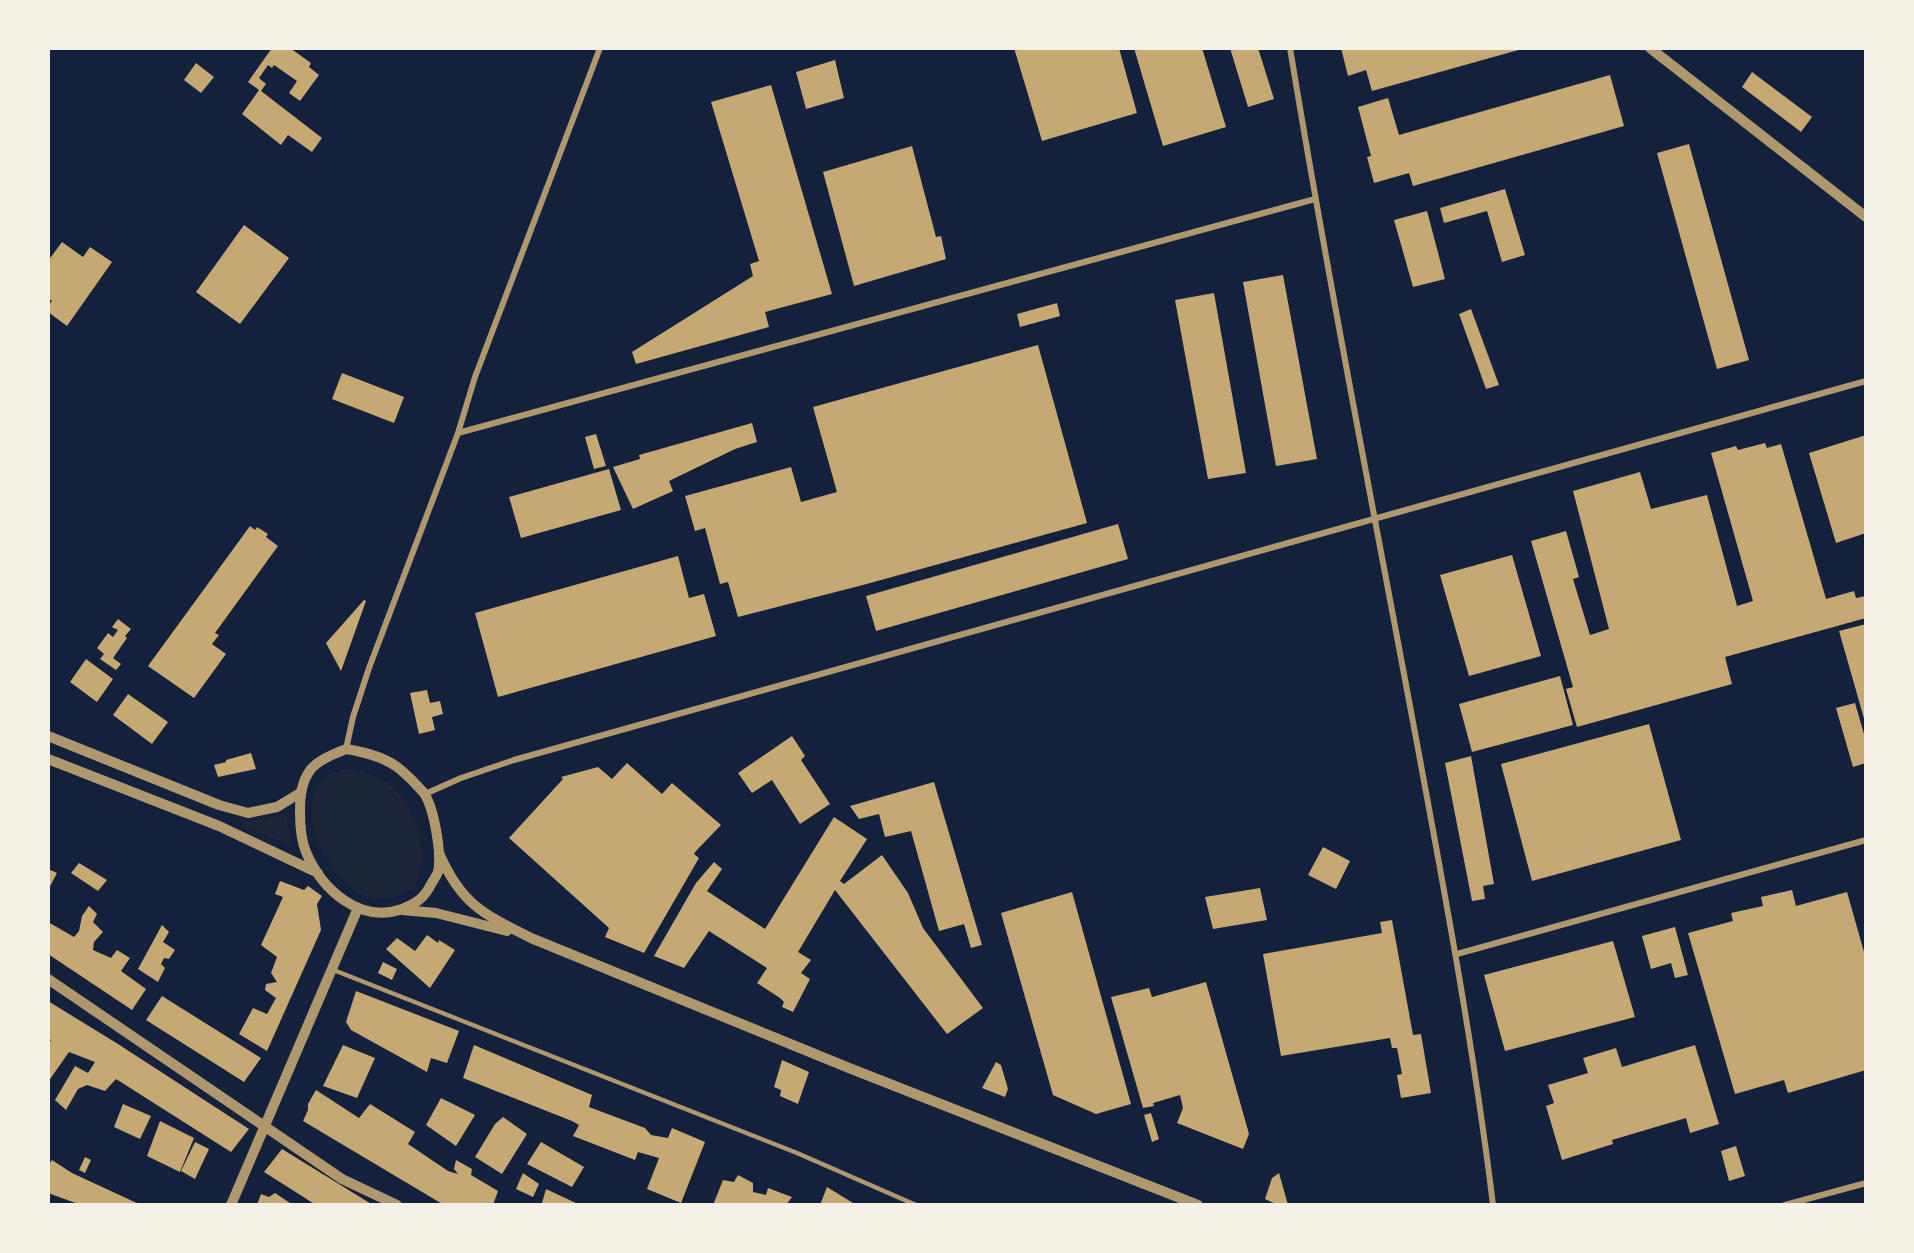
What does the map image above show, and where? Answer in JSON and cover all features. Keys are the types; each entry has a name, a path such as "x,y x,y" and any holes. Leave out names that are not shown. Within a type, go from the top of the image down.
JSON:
{"street":[{"path":"346,749 353,717 369,668 458,434 475,377 600,48"},
{"path":"1290,48 1315,199 1456,954 1480,1097 1493,1205"},
{"path":"1650,48 1866,217"},
{"path":"458,434 1315,199"},
{"path":"424,794 461,778 514,760 1866,381"},
{"path":"48,736 219,805 248,813 277,807 300,793"},
{"path":"346,749 364,752 386,760 401,769 424,794 436,830 439,853 437,874 417,903 385,914 358,908 336,895 318,873 306,852 301,830 300,793 311,770 327,757 346,749"},
{"path":"48,759 219,826 318,873"},
{"path":"1456,954 1866,840"},
{"path":"439,853 449,876 462,894 490,917 531,938 1190,1204"},
{"path":"231,1205 358,908"},
{"path":"399,910 436,913 467,919 531,938"},
{"path":"48,979 342,1179 397,1205"},
{"path":"1785,1205 1866,1183"}],"lane":[{"path":"331,969 796,1153 916,1205"}],"shaded area":[{"path":"351,769 369,773 386,782 396,790 412,813 421,844 422,860 419,875 413,887 402,895 379,899 358,892 340,877 325,856 315,833 312,810 316,790 329,775"},
{"path":"286,814 291,842 289,844 242,826 244,822"}],"building":[{"path":"272,48 290,48 311,63 309,67 319,75 300,101 289,93 297,81 274,65 272,68 268,65 259,78 266,84 261,91 322,138 312,152 288,135 281,145 242,114 259,90 248,82"},
{"path":"1014,48 1119,48 1137,113 1042,141"},
{"path":"1134,48 1202,48 1226,127 1163,146"},
{"path":"1230,48 1258,48 1274,99 1248,107"},
{"path":"1341,48 1522,49 1372,91 1366,70 1348,76"},
{"path":"835,60 844,98 806,109 796,72"},
{"path":"196,63 214,77 201,93 184,80"},
{"path":"1752,72 1812,117 1801,132 1742,87"},
{"path":"1610,75 1624,126 1413,186 1409,173 1374,183 1367,157 1371,156 1358,107 1388,98 1399,135"},
{"path":"771,85 832,294 765,312 769,327 636,364 632,352 753,276 750,264 759,261 711,102"},
{"path":"1689,144 1749,360 1717,369 1657,153"},
{"path":"912,146 936,237 941,236 946,259 854,286 823,172"},
{"path":"1505,189 1525,255 1502,262 1487,211 1444,223 1440,208"},
{"path":"1427,211 1445,279 1413,287 1394,220"},
{"path":"244,225 289,258 240,324 196,292"},
{"path":"62,242 83,257 90,247 112,262 67,326 48,312 48,306 52,301 48,298 48,261"},
{"path":"1283,275 1317,459 1276,466 1243,282"},
{"path":"1214,293 1246,473 1208,479 1175,300"},
{"path":"1057,303 1060,316 1020,327 1017,314"},
{"path":"1471,309 1499,385 1486,389 1459,314"},
{"path":"1038,345 1087,523 738,617 728,582 720,584 705,528 695,531 685,496 791,467 801,502 837,492 813,407"},
{"path":"342,373 404,397 394,423 332,399"},
{"path":"752,423 757,442 735,449 669,481 673,491 633,509 613,467 640,459 639,455"},
{"path":"596,434 606,466 594,469 585,437"},
{"path":"1866,435 1866,533 1836,543 1809,453"},
{"path":"1765,443 1767,448 1781,444 1826,599 1854,591 1856,598 1866,596 1866,618 1725,657 1732,684 1577,727 1566,689 1573,687 1531,541 1566,531 1579,577 1573,579 1590,635 1609,629 1573,491 1640,472 1651,509 1707,495 1737,606 1753,601 1711,453 1736,446 1738,450"},
{"path":"609,469 621,510 521,538 509,497"},
{"path":"1118,524 1128,559 876,631 866,596"},
{"path":"250,526 255,530 257,527 268,534 266,537 278,546 215,633 219,635 212,644 226,654 194,698 148,666"},
{"path":"1512,555 1541,656 1469,676 1440,575"},
{"path":"678,556 689,598 704,594 716,636 498,697 475,613"},
{"path":"364,600 366,601 341,671 326,643"},
{"path":"118,619 131,629 113,658 121,664 116,670 100,659 104,654 97,648 108,633 113,637 118,630 112,627"},
{"path":"1866,624 1866,722 1865,722 1839,631"},
{"path":"86,659 113,679 97,702 70,682"},
{"path":"1560,676 1573,725 1472,752 1459,704"},
{"path":"427,690 430,703 440,701 443,714 432,717 435,730 419,734 410,693"},
{"path":"128,694 168,722 152,744 113,715"},
{"path":"1855,703 1866,741 1866,763 1853,767 1836,708"},
{"path":"1649,724 1681,840 1532,881 1501,764"},
{"path":"792,736 805,756 801,760 830,804 800,824 772,780 752,793 738,773"},
{"path":"251,753 256,769 218,777 214,765"},
{"path":"1471,756 1494,884 1483,886 1485,899 1472,901 1445,763"},
{"path":"627,763 662,794 672,783 721,825 694,854 699,858 644,953 605,937 609,928 509,838 563,779 561,777 598,767 612,779"},
{"path":"934,782 982,945 971,948 964,924 939,931 911,831 885,837 879,814 859,819 850,806"},
{"path":"834,817 867,839 840,881 844,884 882,855 908,893 923,928 983,1008 947,1034 835,890 798,952 811,960 801,973 810,979 793,1012 782,1007 784,1002 780,998 757,983 767,968 709,931 684,968 654,956 696,883 714,862 722,869 707,891 765,929"},
{"path":"1323,847 1350,861 1336,889 1308,875"},
{"path":"79,863 107,880 98,891 71,873"},
{"path":"48,869 57,873 48,890"},
{"path":"280,881 304,890 308,886 322,896 317,904 321,930 267,1051 239,1034 253,1008 267,1014 276,998 265,990 266,984 277,982 271,973 277,957 261,945 283,897 275,894"},
{"path":"1260,888 1267,920 1213,929 1205,897"},
{"path":"1792,890 1796,906 1847,892 1866,959 1866,1058 1864,1059 1866,1070 1788,1093 1784,1080 1735,1094 1688,933 1733,921 1731,913 1763,906 1761,897"},
{"path":"1072,892 1131,1104 1096,1114 1053,1095 1001,913"},
{"path":"89,906 97,914 93,922 103,932 94,942 93,950 111,958 117,950 130,958 121,971 146,989 132,1010 48,954 48,922 74,937 79,931 82,916"},
{"path":"1392,920 1413,1035 1421,1034 1431,1093 1401,1098 1397,1075 1402,1074 1397,1048 1392,1048 1390,1038 1281,1056 1263,954 1382,933 1380,922"},
{"path":"162,925 169,932 163,942 175,950 169,959 164,958 161,964 165,968 158,982 138,969"},
{"path":"1675,927 1688,975 1675,978 1671,963 1651,969 1642,936"},
{"path":"427,935 438,943 439,940 455,950 430,988 386,949 397,938 415,951"},
{"path":"1613,941 1635,1017 1505,1051 1484,975"},
{"path":"383,962 397,969 392,980 378,973"},
{"path":"1206,982 1249,1134 1243,1149 1177,1123 1183,1108 1180,1095 1143,1108 1111,997 1149,988 1152,997"},
{"path":"356,991 459,1031 447,1063 431,1058 427,1072 351,1030 346,1022"},
{"path":"162,996 261,1058 244,1082 146,1020"},
{"path":"48,1001 249,1129 231,1152 116,1079 105,1091 87,1085 78,1089 66,1110 55,1100 75,1066 88,1073 95,1062 69,1052 48,1082 48,1046 51,1040 48,1038"},
{"path":"343,1045 375,1058 357,1098 323,1086"},
{"path":"474,1045 592,1095 589,1107 645,1128 651,1135 668,1138 672,1128 705,1142 681,1203 647,1189 659,1158 638,1152 635,1160 573,1136 579,1125 572,1121 463,1078"},
{"path":"1695,1045 1719,1124 1690,1133 1686,1118 1612,1140 1613,1144 1562,1160 1546,1106 1554,1103 1548,1085 1588,1073 1583,1058 1616,1048 1622,1067"},
{"path":"782,1060 809,1072 798,1104 780,1096 781,1090 774,1087"},
{"path":"996,1062 1001,1065 1008,1089 1005,1097 982,1088"},
{"path":"316,1090 359,1118 370,1104 415,1132 408,1144 448,1171 458,1174 454,1169 456,1160 472,1169 471,1175 498,1191 493,1205 444,1205 303,1121 308,1104"},
{"path":"441,1098 475,1115 456,1146 426,1125"},
{"path":"123,1104 151,1116 140,1139 114,1127"},
{"path":"1151,1113 1159,1139 1152,1142 1144,1115"},
{"path":"503,1117 527,1134 502,1174 475,1157 495,1124"},
{"path":"160,1121 194,1138 180,1172 147,1156"},
{"path":"195,1142 209,1149 195,1179 181,1171"},
{"path":"541,1142 584,1167 572,1187 527,1164"},
{"path":"1736,1146 1745,1176 1729,1181 1721,1151"},
{"path":"282,1149 373,1205 316,1205 264,1172"},
{"path":"85,1157 91,1160 85,1173 79,1170"},
{"path":"52,1160 72,1173 141,1205 81,1205 48,1193 48,1166"},
{"path":"523,1173 539,1184 533,1197 516,1189"},
{"path":"1279,1173 1288,1205 1278,1205 1265,1199 1272,1178"},
{"path":"738,1175 753,1183 753,1192 766,1195 768,1188 792,1197 786,1205 713,1205 723,1180 734,1182"},
{"path":"827,1187 853,1203 853,1205 820,1205"},
{"path":"546,1189 580,1205 542,1203"},
{"path":"275,1193 293,1205 257,1205 261,1194 269,1197"}]}
